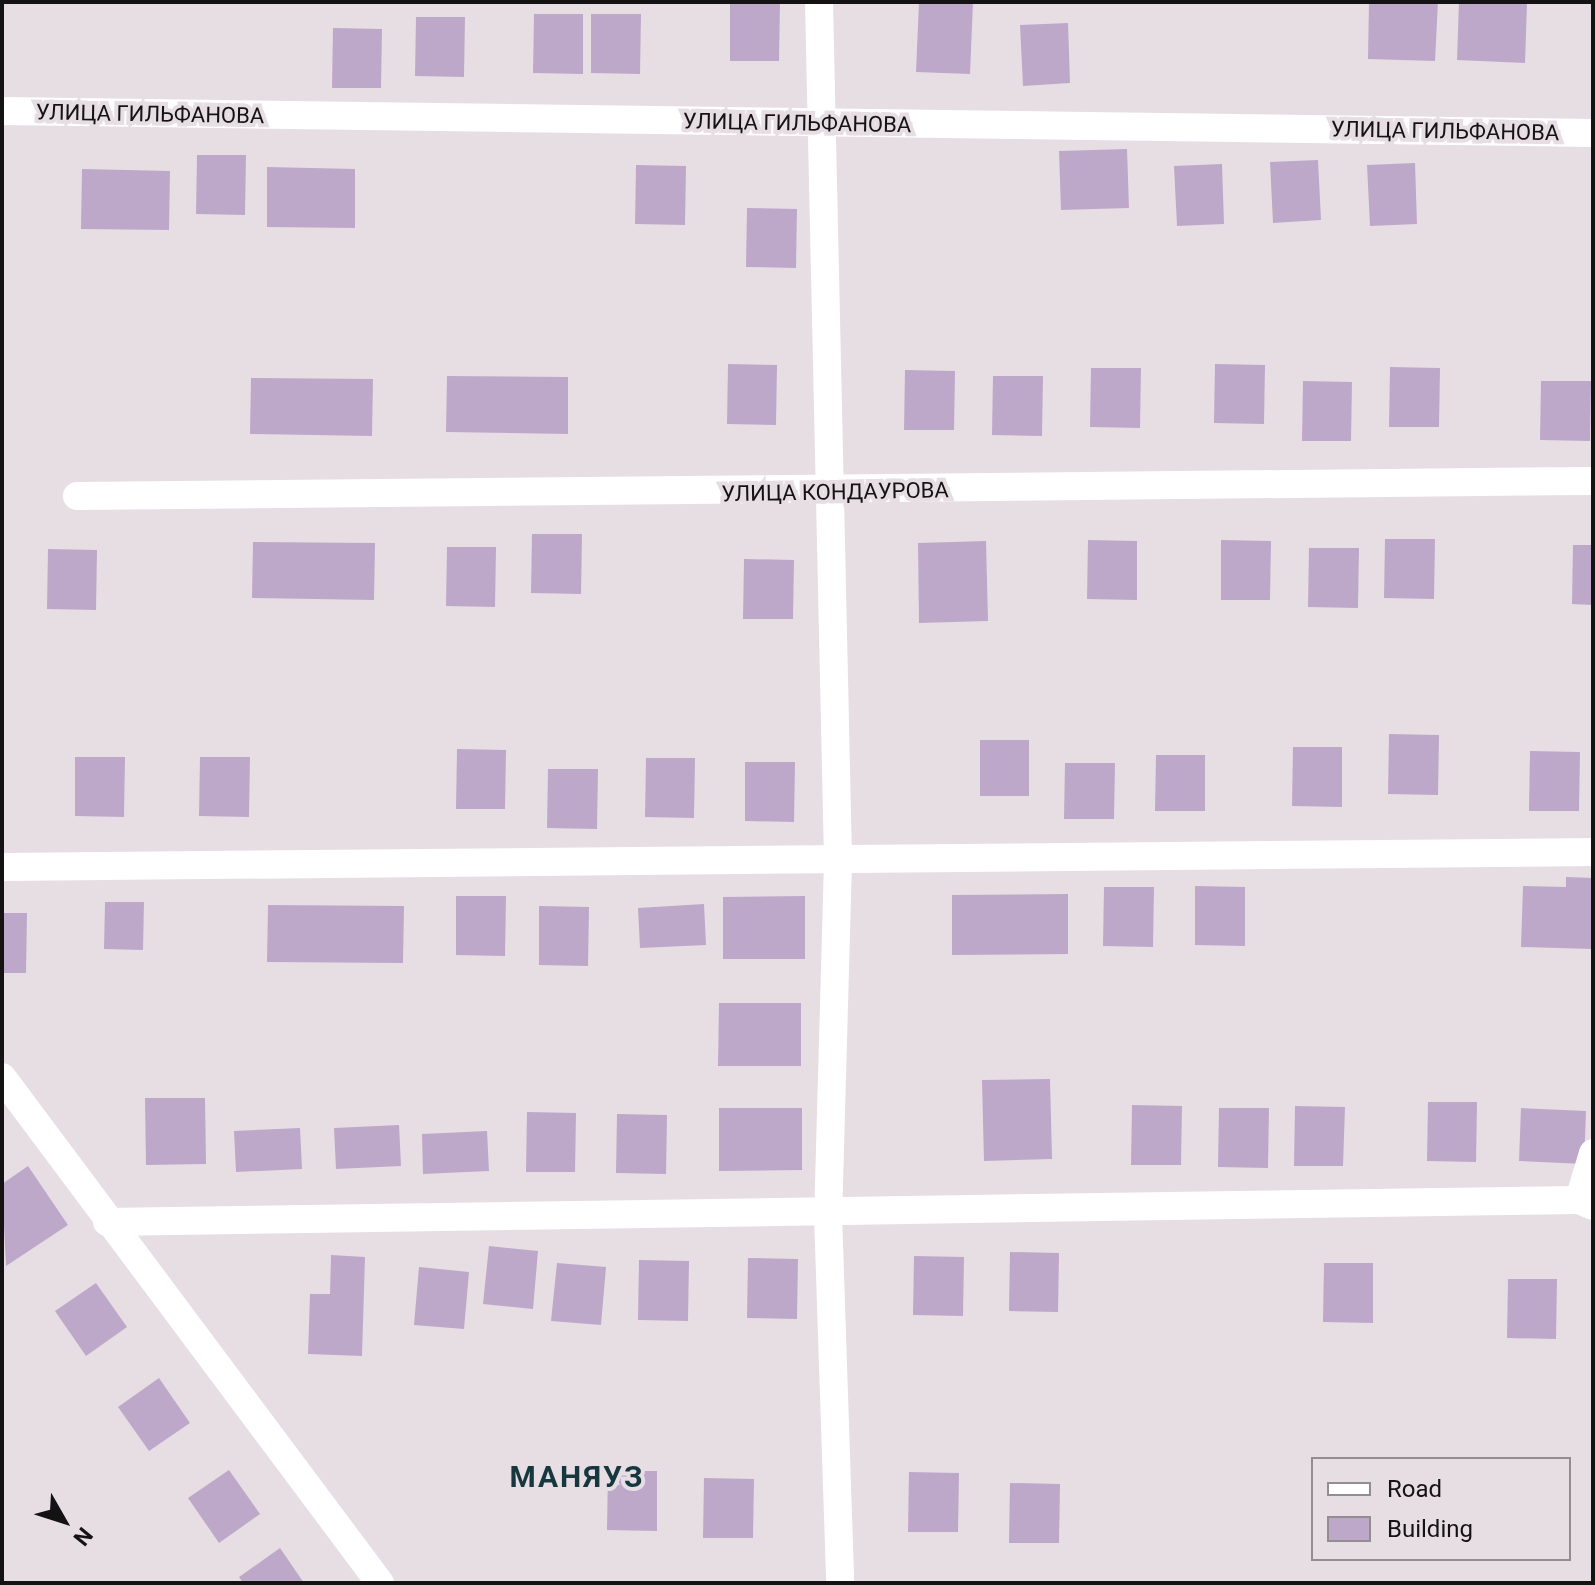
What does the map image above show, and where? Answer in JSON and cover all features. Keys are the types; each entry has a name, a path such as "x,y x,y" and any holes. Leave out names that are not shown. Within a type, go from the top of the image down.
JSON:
{"street":[{"path":"819,2 826,124 827,493 838,862 828,1214 840,1583"},
{"name":"УЛИЦА ГИЛЬФАНОВА","path":"2,111 1593,133"},
{"name":"УЛИЦА КОНДАУРОВА","path":"77,496 827,493 1593,481"},
{"path":"2,867 838,862 1593,852"},
{"path":"2,1077 107,1222 380,1583"},
{"path":"107,1222 1586,1203 1593,1153"}],"building":[{"path":"730,2 780,2 779,61 730,61"},
{"path":"919,2 973,2 970,74 916,72"},
{"path":"1369,2 1438,2 1435,61 1368,59"},
{"path":"1459,2 1527,4 1525,63 1457,60"},
{"path":"534,14 583,14 583,74 533,73"},
{"path":"591,14 641,14 640,74 591,73"},
{"path":"416,17 465,17 464,77 415,76"},
{"path":"1068,23 1070,83 1023,86 1020,25"},
{"path":"333,28 382,29 381,88 332,88"},
{"path":"1127,149 1129,208 1061,210 1059,151"},
{"path":"197,155 246,155 245,215 196,214"},
{"path":"1318,160 1321,220 1273,223 1270,162"},
{"path":"1415,163 1417,224 1370,226 1367,165"},
{"path":"1222,164 1224,224 1177,226 1174,166"},
{"path":"636,165 686,166 685,225 635,224"},
{"path":"267,167 355,169 355,228 267,227"},
{"path":"82,169 170,171 169,230 81,229"},
{"path":"747,208 797,209 796,268 746,267"},
{"path":"728,364 777,365 776,425 727,424"},
{"path":"1215,364 1265,365 1264,424 1214,423"},
{"path":"1390,367 1440,368 1439,427 1389,427"},
{"path":"1091,368 1141,368 1140,428 1090,427"},
{"path":"905,370 955,371 954,430 904,430"},
{"path":"447,376 568,377 568,434 446,432"},
{"path":"993,376 1043,376 1042,436 992,435"},
{"path":"251,378 373,379 372,436 250,434"},
{"path":"1303,381 1352,382 1351,441 1302,441"},
{"path":"1541,381 1591,381 1590,441 1540,440"},
{"path":"532,534 582,534 581,594 531,593"},
{"path":"1385,539 1435,539 1434,599 1384,598"},
{"path":"1088,540 1137,541 1137,600 1087,599"},
{"path":"1221,540 1271,541 1270,600 1221,600"},
{"path":"986,541 988,621 919,623 918,543"},
{"path":"253,542 375,543 374,600 252,598"},
{"path":"1573,545 1593,545 1593,605 1572,604"},
{"path":"447,547 496,547 495,607 446,606"},
{"path":"1309,548 1359,548 1358,608 1308,607"},
{"path":"48,549 97,550 96,610 47,609"},
{"path":"744,559 794,560 793,619 743,619"},
{"path":"1389,734 1439,735 1438,795 1388,794"},
{"path":"980,740 1029,740 1029,796 980,796"},
{"path":"1293,747 1342,747 1342,807 1292,806"},
{"path":"457,749 506,750 505,809 456,809"},
{"path":"1530,751 1580,752 1579,811 1529,811"},
{"path":"1156,755 1205,755 1205,811 1155,811"},
{"path":"75,757 125,757 124,817 75,816"},
{"path":"200,757 250,757 249,817 199,816"},
{"path":"646,758 695,758 694,818 645,817"},
{"path":"745,762 795,762 794,822 745,821"},
{"path":"1065,763 1115,763 1114,819 1064,819"},
{"path":"548,769 598,769 597,829 547,828"},
{"path":"1566,877 1593,878 1593,949 1521,947 1523,886 1566,887"},
{"path":"1195,886 1245,887 1245,946 1195,945"},
{"path":"1104,887 1154,887 1153,947 1103,946"},
{"path":"1068,894 1068,954 952,955 952,895"},
{"path":"456,896 506,896 505,956 456,955"},
{"path":"805,896 805,959 723,959 723,897"},
{"path":"105,902 144,902 143,950 104,949"},
{"path":"704,904 706,945 640,948 638,908"},
{"path":"268,905 404,906 403,963 267,962"},
{"path":"539,906 589,907 588,966 539,965"},
{"path":"2,913 27,913 26,973 2,973"},
{"path":"719,1003 801,1003 801,1066 718,1066"},
{"path":"1050,1079 1052,1159 984,1161 982,1080"},
{"path":"145,1098 205,1098 206,1164 146,1165"},
{"path":"1428,1102 1477,1102 1476,1162 1427,1161"},
{"path":"1132,1105 1182,1106 1181,1165 1131,1165"},
{"path":"1295,1106 1345,1107 1343,1166 1294,1166"},
{"path":"719,1108 802,1108 802,1170 719,1171"},
{"path":"1219,1108 1269,1108 1268,1168 1218,1167"},
{"path":"1521,1108 1586,1111 1584,1164 1519,1161"},
{"path":"527,1112 576,1113 575,1172 526,1172"},
{"path":"617,1114 667,1115 666,1174 616,1173"},
{"path":"399,1125 401,1166 336,1169 334,1128"},
{"path":"300,1128 302,1169 236,1172 234,1131"},
{"path":"487,1131 489,1171 423,1174 422,1134"},
{"path":"28,1166 68,1225 6,1266 2,1184"},
{"path":"489,1246 538,1251 533,1309 483,1304"},
{"path":"1010,1252 1059,1253 1058,1312 1009,1311"},
{"path":"331,1255 365,1257 362,1356 308,1354 310,1294 330,1294"},
{"path":"914,1256 964,1257 963,1316 913,1315"},
{"path":"748,1258 798,1259 797,1319 747,1318"},
{"path":"639,1260 689,1261 688,1321 638,1320"},
{"path":"557,1263 606,1267 601,1325 551,1321"},
{"path":"1324,1263 1373,1263 1373,1323 1323,1322"},
{"path":"419,1267 469,1272 464,1329 414,1325"},
{"path":"1508,1279 1557,1279 1556,1339 1507,1338"},
{"path":"96,1283 127,1327 86,1356 55,1311"},
{"path":"159,1378 190,1423 149,1451 118,1407"},
{"path":"229,1470 260,1514 219,1543 188,1498"},
{"path":"608,1471 657,1471 657,1531 607,1530"},
{"path":"909,1472 959,1473 958,1532 908,1532"},
{"path":"704,1478 754,1479 753,1538 703,1538"},
{"path":"1010,1483 1060,1484 1059,1543 1009,1543"},
{"path":"280,1548 304,1583 243,1583 239,1577"}],"district":[{"name":"МАНЯУЗ","path":"577,1477"}]}
